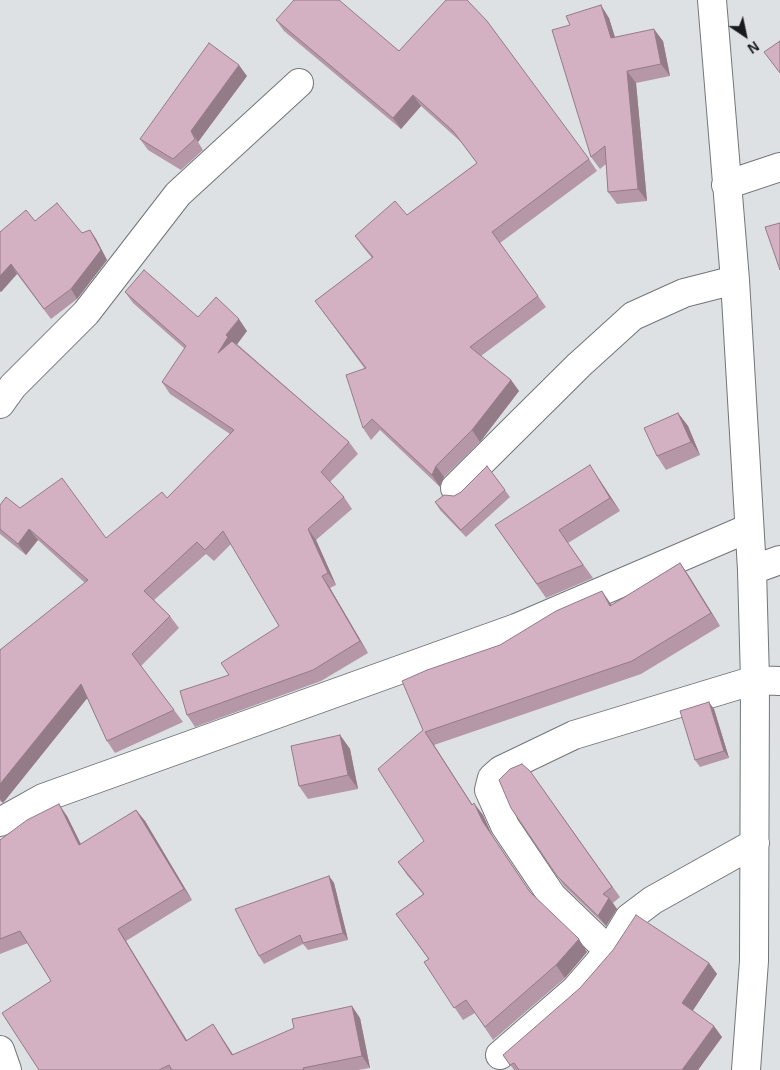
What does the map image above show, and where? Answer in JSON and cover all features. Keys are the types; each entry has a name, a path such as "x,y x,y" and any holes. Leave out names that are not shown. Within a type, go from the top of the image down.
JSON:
{"street":[{"path":"712,0 735,280 752,570 768,680 755,843 754,961 746,1070"},
{"path":"0,404 13,386 86,313 178,194 299,82"},
{"path":"726,185 780,167"},
{"path":"454,488 579,365 633,316 684,293 735,280"},
{"path":"0,822 43,798 516,628 750,528"},
{"path":"752,570 780,560"},
{"path":"609,951 552,896 510,834 489,790 492,778 501,770 574,735 768,680"},
{"path":"500,1054 576,989 609,951 629,918 652,900 755,843"},
{"path":"0,1050 7,1070"}],"building":[{"path":"294,0 339,0 399,51 446,0 467,0 487,21 589,159 492,232 538,296 470,347 511,380 472,430 436,466 432,475 372,419 363,428 346,375 366,368 315,301 373,257 355,236 395,201 407,215 477,163 453,131 413,95 393,118 276,20"},
{"path":"601,5 611,38 654,29 661,64 627,71 638,189 608,192 605,146 591,157 552,30 570,25 566,16"},
{"path":"780,41 780,73 764,52"},
{"path":"209,43 239,65 191,131 195,139 173,159 140,139"},
{"path":"57,203 82,233 90,230 101,250 71,289 44,309 11,264 0,276 0,232 26,210 35,221"},
{"path":"780,223 780,270 765,227"},
{"path":"144,270 198,317 216,297 239,319 226,335 228,337 218,353 232,341 349,442 321,472 344,497 308,529 328,573 322,576 360,641 313,670 187,715 180,691 229,675 221,663 279,626 223,531 205,550 197,542 144,591 170,616 132,654 174,710 107,741 81,684 0,784 0,650 88,580 29,529 18,544 0,529 0,505 6,497 20,508 62,478 106,538 162,492 167,498 234,430 162,382 186,346 125,292"},
{"path":"678,413 691,442 657,456 644,428"},
{"path":"590,465 610,498 559,530 583,565 537,584 495,525"},
{"path":"487,466 505,490 461,530 435,502 444,495 454,496 461,492"},
{"path":"680,563 711,613 632,661 425,732 472,805 474,803 483,822 530,892 579,939 556,965 485,1027 466,1000 454,1008 424,962 429,959 396,914 424,894 398,862 424,841 378,769 423,730 402,681 427,670 500,645 556,611 602,591 610,606"},
{"path":"709,702 724,751 695,760 680,711"},
{"path":"340,735 348,775 299,786 291,746"},
{"path":"522,764 530,771 612,887 603,894 609,898 598,916 557,876 511,808 499,780 510,769"},
{"path":"59,804 79,845 136,810 184,889 118,929 186,1041 213,1024 232,1055 294,1028 292,1019 352,1006 362,1056 303,1068 304,1070 172,1070 169,1065 159,1070 39,1070 2,1013 51,981 20,931 0,939 0,840 27,820"},
{"path":"329,876 343,933 303,943 300,935 259,956 235,909"},
{"path":"636,915 709,963 682,1003 714,1026 682,1070 519,1070 514,1063 510,1065 503,1055 580,988 613,950"}]}
